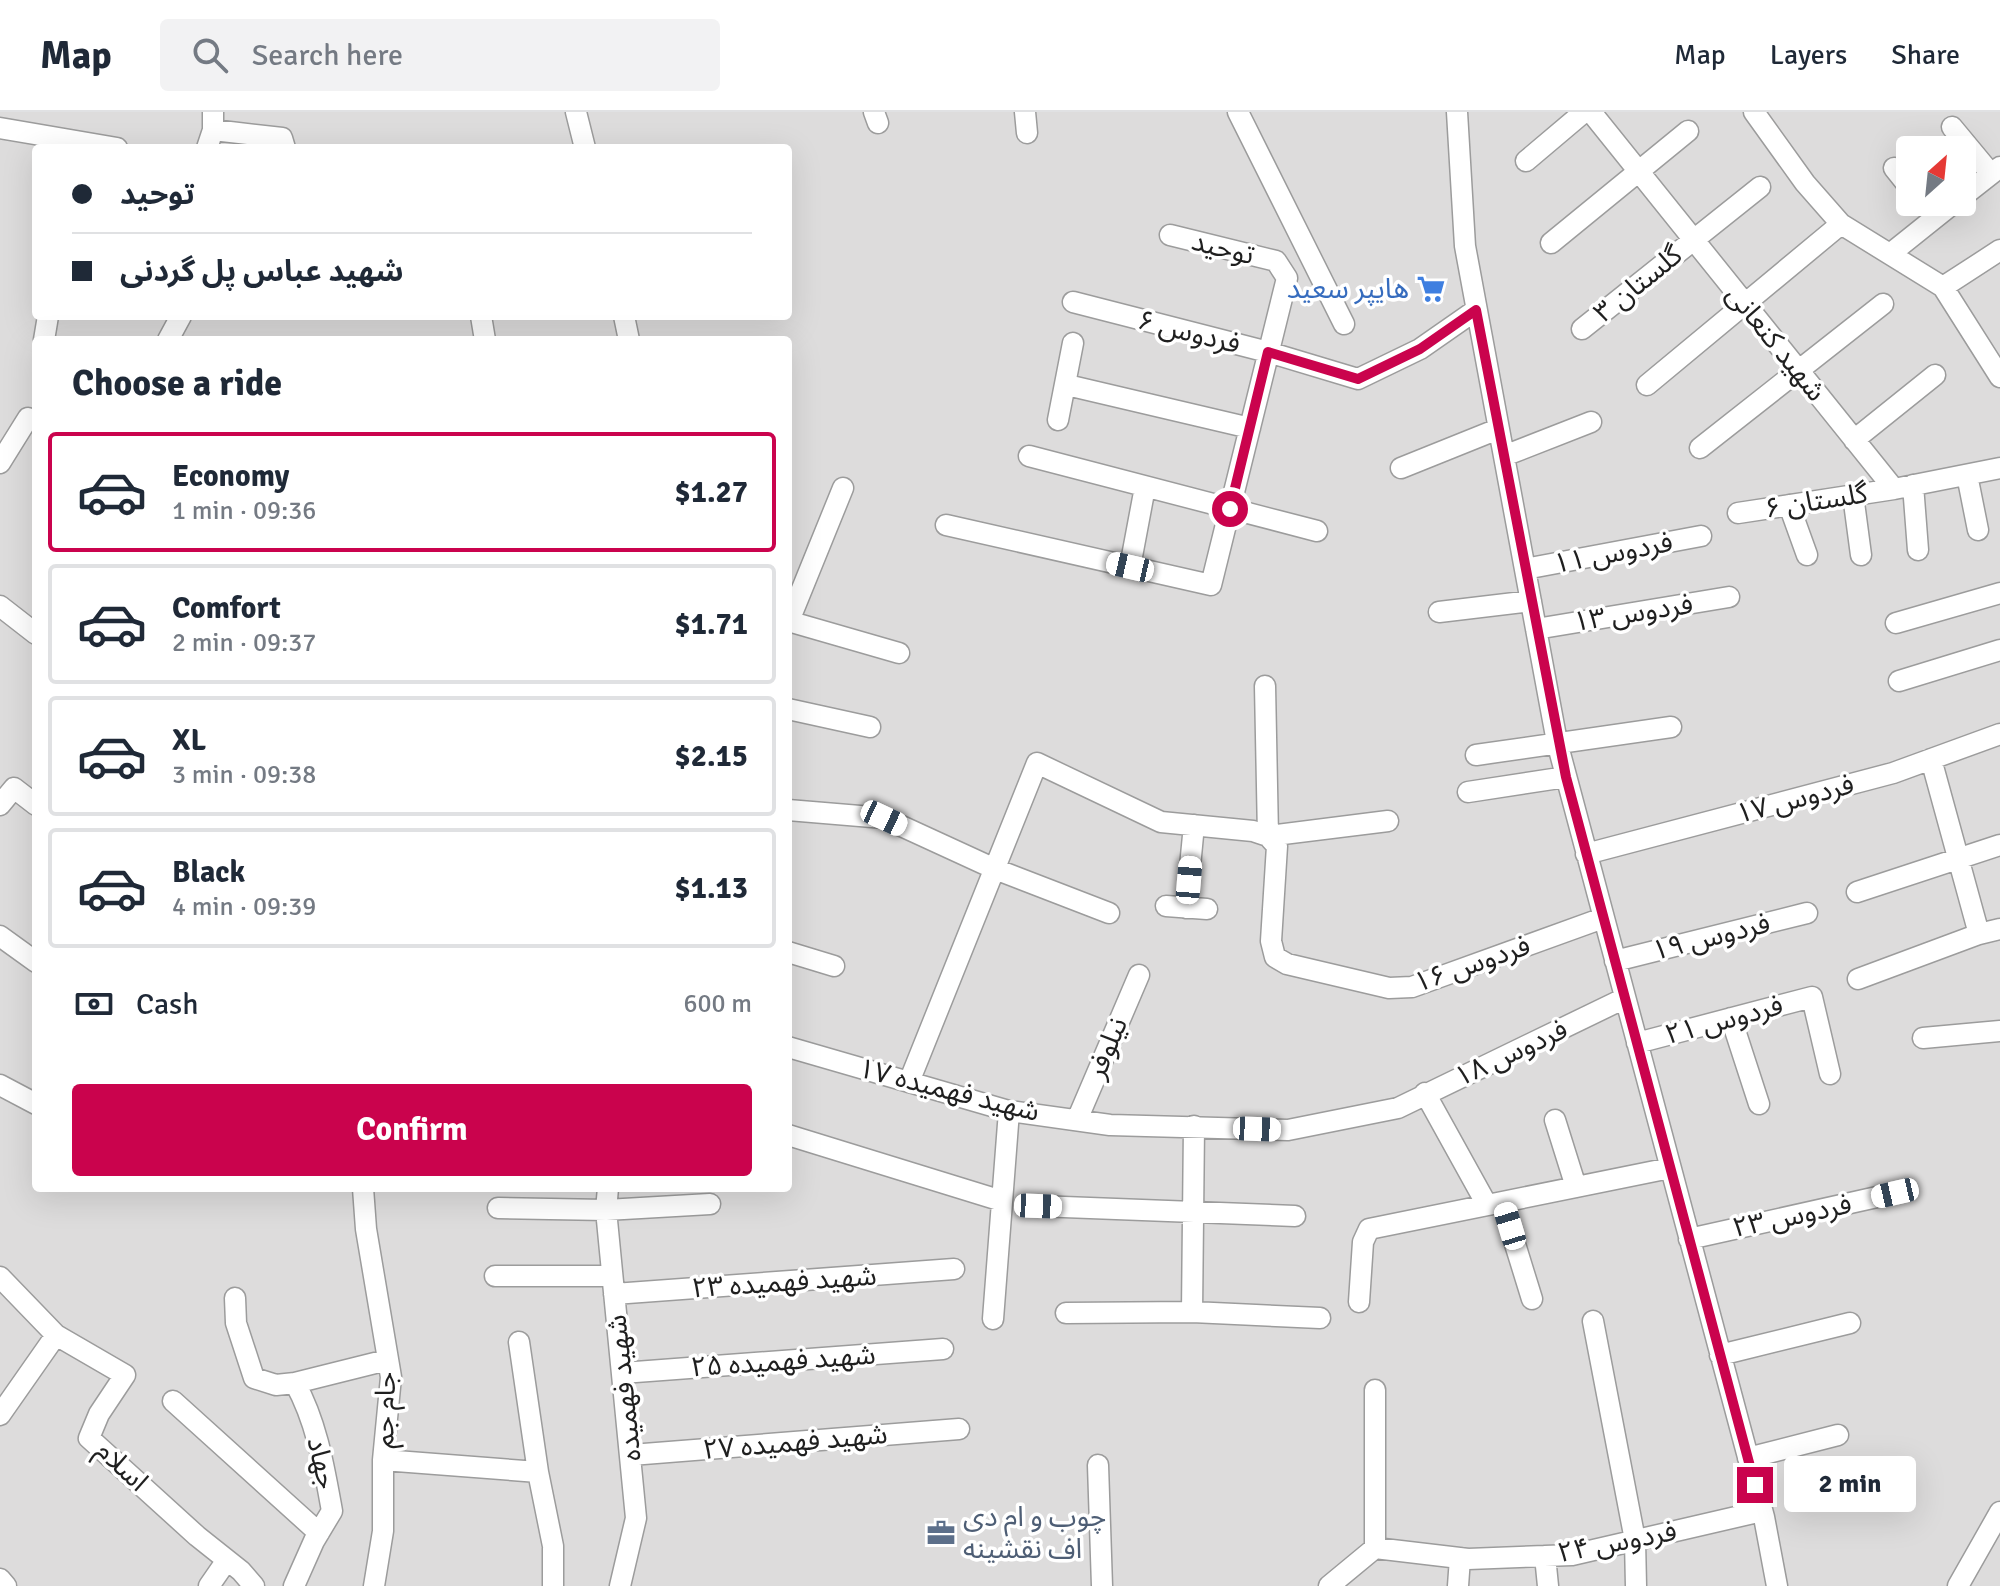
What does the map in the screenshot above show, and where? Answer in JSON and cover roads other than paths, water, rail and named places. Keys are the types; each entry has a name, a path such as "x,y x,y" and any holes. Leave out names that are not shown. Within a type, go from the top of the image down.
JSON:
{"street":[{"path":"576,112 584,144"},
{"path":"1025,112 1027,133"},
{"path":"1238,112 1344,324"},
{"path":"1457,112 1465,246 1557,742 1762,1511 1777,1586"},
{"path":"1526,161 1584,112"},
{"name":"شهید کنعانی","path":"1591,112 1854,440 1903,487"},
{"path":"1754,112 1805,183 1841,224 1943,287 2000,377"},
{"path":"1952,127 1995,170 1976,186"},
{"path":"0,128 80,144"},
{"path":"211,130 282,138 284,144"},
{"path":"1551,243 1688,131"},
{"name":"گلستان ۳","path":"1582,329 1760,187"},
{"path":"1890,254 1939,216"},
{"path":"1647,385 1841,224"},
{"name":"توحید","path":"1130,567 1211,585 1287,278 1276,261 1170,235"},
{"path":"1943,287 2000,250"},
{"name":"فردوس ۶","path":"1073,302 1268,352 1358,379 1420,349 1476,310"},
{"path":"1700,448 1883,304"},
{"path":"1058,420 1073,343"},
{"path":"1854,440 1935,375"},
{"path":"1067,385 1250,428"},
{"path":"0,463 28,418"},
{"path":"1504,456 1591,422"},
{"path":"1401,468 1498,429"},
{"path":"1029,456 1317,531"},
{"path":"1918,550 1903,487 2000,468"},
{"path":"1967,475 1978,530"},
{"path":"946,525 1130,567 1145,487"},
{"name":"گلستان ۶","path":"1738,513 1903,487"},
{"path":"792,611 843,488"},
{"path":"1853,495 1861,555"},
{"path":"1789,505 1807,555"},
{"name":"فردوس ۱۱","path":"1525,569 1701,536"},
{"path":"1896,623 2000,593"},
{"name":"فردوس ۱۳","path":"1536,629 1729,597"},
{"path":"1439,612 1531,601"},
{"path":"0,606 32,631"},
{"path":"792,622 899,653"},
{"path":"1899,681 2000,650"},
{"name":"فردوس ۱۶","path":"1265,686 1268,836 1277,846 1271,941 1275,957 1287,964 1389,988 1412,987 1603,918"},
{"path":"792,710 870,727"},
{"path":"1476,755 1671,727"},
{"name":"فردوس ۱۷","path":"1586,854 1893,773 2000,734"},
{"path":"1931,759 1979,934"},
{"path":"909,1082 1037,763 1161,822 1253,831 1268,836 1388,821"},
{"path":"1468,792 1566,777"},
{"path":"0,805 14,788 32,802"},
{"path":"792,810 884,818 995,869 1109,913"},
{"path":"1186,908 1194,825"},
{"path":"1857,892 2000,845"},
{"name":"فردوس ۱۹","path":"1615,961 1807,913"},
{"path":"1858,979 2000,929"},
{"path":"0,936 32,959"},
{"path":"792,953 834,966"},
{"name":"نیلوفر","path":"1077,1120 1139,975"},
{"name":"فردوس ۲۱","path":"1637,1043 1812,997 1830,1074"},
{"name":"فردوس ۱۸","path":"1398,1108 1625,998"},
{"path":"1731,1018 1759,1104"},
{"path":"1923,1038 2000,1031"},
{"name":"شهید فهمیده ۱۷","path":"792,1048 1009,1111 1110,1125 1288,1130 1398,1108"},
{"path":"0,1085 32,1102"},
{"path":"1425,1093 1495,1204 1532,1299"},
{"path":"993,1319 1009,1111"},
{"path":"1555,1120 1576,1187"},
{"path":"1192,1312 1194,1126"},
{"path":"792,1136 1002,1201"},
{"path":"1359,1302 1363,1242 1369,1229 1670,1168"},
{"name":"جام جم","path":"363,1192 366,1229 391,1377 383,1460 383,1531 374,1586"},
{"name":"شهید فهمیده","path":"608,1192 606,1210 636,1518 620,1586"},
{"name":"فردوس ۲۳","path":"1689,1239 1895,1193"},
{"path":"498,1208 606,1210 710,1204"},
{"path":"1038,1206 1295,1216"},
{"name":"شهید فهمیده ۲۳","path":"495,1276 613,1285 954,1269"},
{"name":"اسلام","path":"0,1277 56,1335 125,1375 99,1414 89,1438 254,1586"},
{"path":"235,1298 236,1323 254,1378 276,1385 295,1383 387,1360"},
{"path":"1066,1313 1192,1312 1320,1318"},
{"path":"1593,1321 1635,1540 1636,1586"},
{"path":"1720,1355 1850,1323"},
{"path":"0,1415 56,1335"},
{"path":"519,1342 538,1472 553,1546 553,1586"},
{"name":"شهید فهمیده ۲۵","path":"622,1373 943,1349"},
{"name":"جهاد","path":"294,1586 332,1511 324,1464 308,1406 295,1383"},
{"path":"1329,1586 1375,1548 1375,1390"},
{"path":"173,1401 319,1533"},
{"name":"شهید فهمیده ۲۷","path":"631,1455 959,1429"},
{"path":"1748,1458 1838,1435"},
{"path":"383,1460 538,1472"},
{"path":"1098,1465 1102,1586"},
{"name":"فردوس ۲۴","path":"1375,1548 1460,1558 1572,1555 1762,1511"},
{"path":"1958,1586 2000,1512"},
{"path":"1545,1556 1548,1586"},
{"path":"1458,1586 1460,1558"},
{"path":"209,1586 227,1560"},
{"path":"0,1579 6,1586"}],"place":[{"name":"هایپر سعید","path":"1431,289"},
{"name":"چوب و ام دی اف نقشینه","path":"941,1533"}]}
